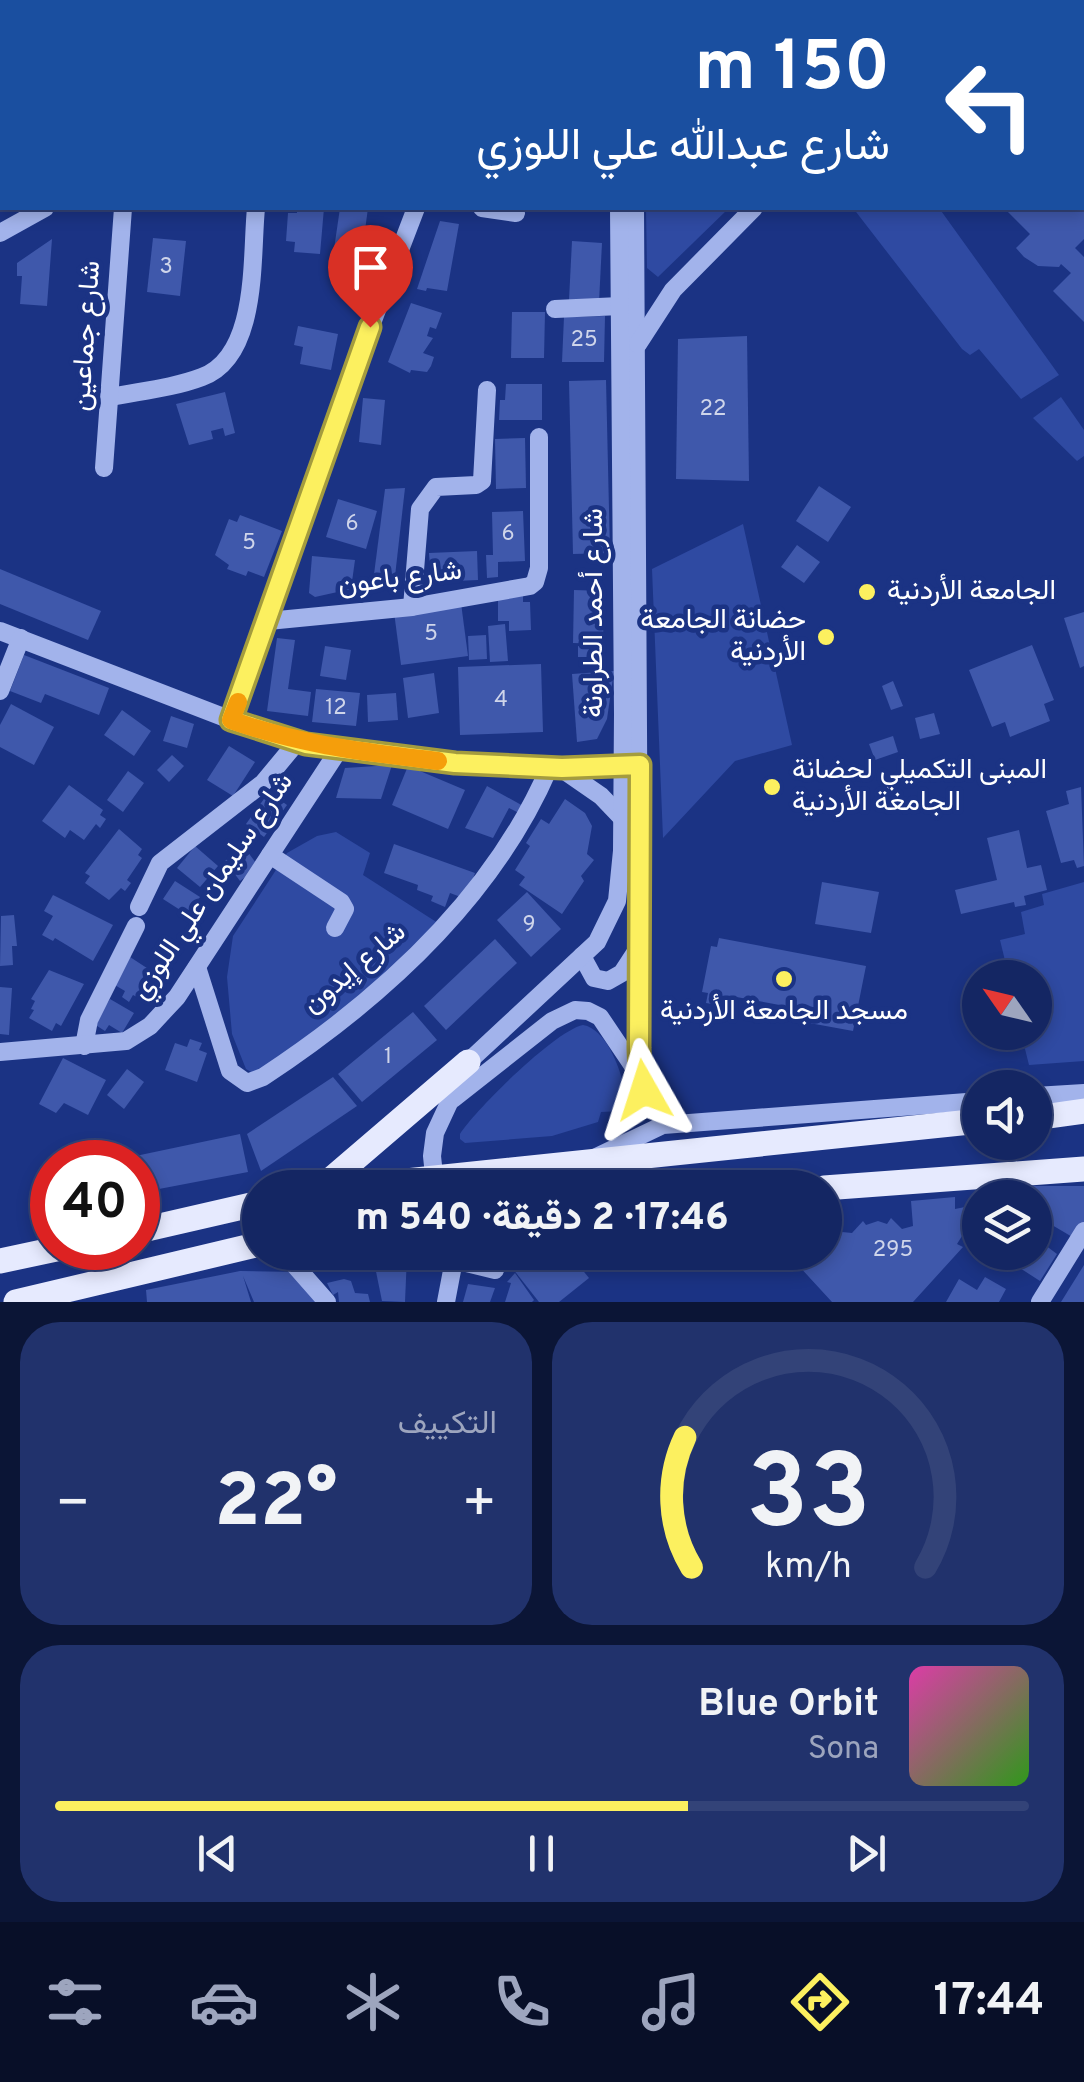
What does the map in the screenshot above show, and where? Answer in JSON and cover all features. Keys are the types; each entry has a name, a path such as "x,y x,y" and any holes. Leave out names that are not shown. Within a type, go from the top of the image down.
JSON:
{"main road":[{"path":"342,1170 468,1062"},
{"path":"1052,1116 1084,1112"},
{"path":"528,1170 962,1123"},
{"path":"842,1187 1084,1169"},
{"path":"160,1225 242,1208"},
{"path":"16,1302 242,1248"},
{"path":"0,1261 30,1255"}],"street":[{"path":"0,233 41,210"},
{"name":"شارع جماعين","path":"104,468 123,210"},
{"path":"110,397 204,376 232,352 246,322 256,210"},
{"path":"231,720 346,392 415,210"},
{"path":"493,210 516,214"},
{"name":"شارع أحمد الطراونة","path":"619,210 640,1076"},
{"name":"شارع أحمد الطراونة","path":"436,1170 433,1142 468,1062 597,942 617,901 630,765 636,210"},
{"path":"637,345 674,290 752,210"},
{"path":"636,293 674,290"},
{"path":"556,309 620,306"},
{"path":"412,607 422,504 436,488 476,484 483,478 487,390"},
{"name":"شارع باعون","path":"268,621 412,607 524,589 536,582 538,438"},
{"path":"0,630 297,742 455,763 555,768 630,765"},
{"path":"0,691 21,638"},
{"path":"84,1046 92,1011 160,863 263,782 297,742"},
{"name":"شارع سليمان علي اللوزي","path":"0,1052 119,1043 142,1033 163,1014 197,967 340,748"},
{"path":"555,768 601,796 622,818"},
{"name":"شارع إيدون","path":"197,967 230,1071 247,1083 263,1077 379,988 426,946 504,850 555,768"},
{"path":"270,856 340,902 345,909 335,928"},
{"path":"582,956 594,978 608,982 622,973 639,947"},
{"path":"448,1104 552,1021 575,1010 588,1011 600,1017 640,1076 652,1102 674,1124"},
{"path":"1052,1095 1084,1092"},
{"path":"588,1162 654,1127 962,1102"},
{"path":"1040,1302 1084,1232"},
{"path":"299,1270 327,1302"},
{"path":"446,1302 452,1270"}],"shaded area":[{"path":"646,210 727,210 658,277 647,268"},
{"path":"855,210 940,210 1059,375 1021,399 979,349 970,355"},
{"path":"1061,397 1084,430 1084,456 1077,461 1033,418"},
{"path":"743,524 792,745 735,761 663,838 652,569"},
{"path":"336,832 370,853 363,875 441,925 406,962 256,1075 246,1069 232,1034 227,977 233,936 287,853 317,836"},
{"path":"1084,882 1084,1061 1029,1065 1025,1050 1052,1050 1052,960 1005,960 1000,940 1025,934 1021,912 1044,905 1042,894"},
{"path":"583,1025 598,1033 615,1059 625,1089 622,1111 601,1112 598,1122 552,1136 465,1143 460,1139 468,1123 517,1072 554,1041"}],"building":[{"path":"324,210 320,254 294,252 295,242 286,241 288,213"},
{"path":"340,210 368,210 361,260 333,256"},
{"path":"1006,210 1084,210 1084,239 1075,248 1084,257 1084,322 1053,291 1071,273 1061,264 1038,266 1016,248 1030,234"},
{"path":"440,221 459,224 447,291 417,289"},
{"path":"153,238 186,241 180,296 147,292"},
{"path":"52,239 47,306 20,304 22,276 17,276 17,263"},
{"path":"572,241 602,243 599,302 569,300"},
{"path":"411,303 442,313 436,329 430,327 427,336 433,338 423,353 434,357 427,372 410,373 388,362"},
{"path":"512,312 545,312 544,358 511,358"},
{"path":"605,316 604,362 562,362 564,317"},
{"path":"298,326 338,334 331,370 300,364 303,347 294,345"},
{"path":"747,336 749,481 676,479 678,339"},
{"path":"606,380 610,553 573,554 569,381"},
{"path":"506,384 542,384 542,420 499,420"},
{"path":"225,392 235,433 225,436 223,428 211,431 213,439 189,445 176,404"},
{"path":"363,398 385,400 381,445 359,442"},
{"path":"525,438 526,488 496,489 495,439"},
{"path":"819,486 851,507 828,542 796,521"},
{"path":"405,488 394,585 373,582 385,489"},
{"path":"338,499 377,511 366,549 326,537"},
{"path":"523,511 525,561 498,562 498,577 487,578 486,555 493,555 492,512"},
{"path":"240,515 282,531 264,577 227,569 229,565 215,555 229,519 237,522"},
{"path":"797,545 820,562 804,583 781,567"},
{"path":"477,551 478,580 431,582 429,553"},
{"path":"312,556 355,560 351,589 315,597 309,593"},
{"path":"0,569 101,611 88,640 0,604"},
{"path":"574,590 604,591 603,644 573,643"},
{"path":"523,596 523,602 530,602 531,630 509,631 509,621 498,621 498,597"},
{"path":"461,603 468,656 401,665 394,612"},
{"path":"1084,612 1084,666 1080,668 1064,618"},
{"path":"505,624 508,661 490,662 488,626"},
{"path":"486,635 487,659 469,660 468,636"},
{"path":"277,638 295,640 288,689 311,692 308,716 267,711"},
{"path":"1032,645 1054,700 1044,704 1050,721 1010,737 1005,722 992,727 969,670"},
{"path":"325,646 351,650 346,680 320,676"},
{"path":"578,646 605,646 605,657 578,657"},
{"path":"24,655 109,688 99,715 45,694 41,703 10,691"},
{"path":"541,664 543,732 460,735 458,667"},
{"path":"614,671 607,719 597,739 577,742 572,674"},
{"path":"434,673 439,713 408,718 403,678"},
{"path":"893,681 903,706 891,710 882,686"},
{"path":"316,689 360,693 356,726 312,722"},
{"path":"396,693 398,720 368,722 367,695"},
{"path":"11,704 54,727 34,765 0,747 0,725"},
{"path":"122,710 151,731 134,756 104,735"},
{"path":"934,713 940,734 920,739 915,718"},
{"path":"171,716 194,724 187,748 163,741"},
{"path":"893,736 898,752 875,760 869,744"},
{"path":"229,746 255,762 233,796 207,780"},
{"path":"172,755 184,766 169,782 157,770"},
{"path":"392,765 381,799 336,798 345,768"},
{"path":"408,766 465,790 448,829 392,805"},
{"path":"128,771 144,783 123,812 107,800"},
{"path":"69,785 103,810 100,815 106,819 100,828 96,824 84,840 70,830 65,838 42,821"},
{"path":"487,786 525,807 521,814 509,808 493,838 465,828"},
{"path":"1081,787 1084,866 1077,868 1074,860 1061,863 1046,811 1069,804 1066,791"},
{"path":"269,792 287,805 264,837 246,824"},
{"path":"565,799 585,813 592,826 587,854 594,860 581,876 584,881 562,914 519,885 525,877 515,870 541,819 549,824"},
{"path":"119,829 142,849 138,855 142,858 127,880 131,883 125,891 121,888 109,900 85,883 90,876 85,873"},
{"path":"1019,830 1027,868 1041,865 1047,890 1024,896 1026,905 1015,907 1014,902 961,914 955,890 997,880 987,838"},
{"path":"394,844 475,873 466,899 450,893 445,907 431,901 433,896 417,890 418,885 384,873"},
{"path":"195,846 218,866 200,887 177,868"},
{"path":"244,847 259,867 240,881 225,861"},
{"path":"175,881 200,897 188,915 163,899"},
{"path":"822,882 879,892 871,933 815,924"},
{"path":"527,892 561,929 531,957 497,920"},
{"path":"53,895 113,925 93,961 55,938 53,941 42,935 53,916 44,911"},
{"path":"14,915 17,946 12,946 13,965 0,966 1,916"},
{"name":"مسجد الجامعة الأردنية","path":"719,938 866,966 853,1031 782,1018 785,1006 731,996 729,1007 706,1003 708,993 702,992 711,946 717,947"},
{"path":"495,939 517,963 446,1030 424,1006"},
{"path":"130,957 153,972 137,997 133,995 129,1002 122,997 125,991 113,984"},
{"path":"49,970 84,984 61,1026 56,1023 52,1031 29,1018 35,1001 31,999"},
{"path":"0,987 12,988 9,1035 0,1034"},
{"path":"110,999 134,1013 122,1033 109,1025 105,1031 94,1024"},
{"path":"413,1012 437,1040 362,1102 338,1074"},
{"path":"190,1039 202,1043 199,1050 207,1053 197,1082 165,1070 175,1043 187,1047"},
{"path":"63,1058 106,1080 88,1115 64,1103 56,1113 39,1104"},
{"path":"127,1069 144,1082 124,1109 107,1095"},
{"path":"333,1077 357,1106 262,1170 247,1134"},
{"path":"240,1134 248,1170 160,1189 160,1151"},
{"path":"1052,1186 1084,1186 1084,1223 1074,1238 1052,1225"},
{"path":"955,1197 955,1209 962,1208 962,1236 957,1244 962,1248 913,1302 832,1302 803,1270 842,1270 842,1232 852,1233 863,1221 866,1225 878,1221 887,1224 891,1218 902,1229 913,1226 911,1201"},
{"path":"1084,1265 1084,1302 1061,1302"},
{"path":"376,1270 406,1270 405,1302 382,1301"},
{"path":"514,1270 583,1270 589,1278 559,1302 539,1302"},
{"path":"1023,1270 1047,1270 1040,1281"},
{"path":"240,1271 295,1272 317,1302 254,1302 243,1276 251,1302 147,1302 146,1290"},
{"path":"515,1273 532,1302 505,1302 511,1283 507,1282"},
{"path":"985,1277 1006,1289 999,1302 946,1302 959,1279 977,1290"},
{"path":"351,1281 355,1293 368,1294 370,1302 339,1302 338,1292 333,1295 327,1283"},
{"path":"468,1284 495,1288 490,1302 463,1302"}],"slow traffic":[{"path":"238,702 231,720 274,736 306,744 438,761"}],"place":[{"name":"الجامعة الأردنية","path":"867,592"},
{"name":"حضانة الجامعة الأردنية","path":"826,637"},
{"name":"المبنى التكميلي لحضانة الجامغة الأردنية","path":"772,787"},
{"name":"مسجد الجامعة الأردنية","path":"784,979"}],"route":[{"path":"370,327 231,720 306,744 455,763 562,768 640,765 639,1048 644,1090"}]}
